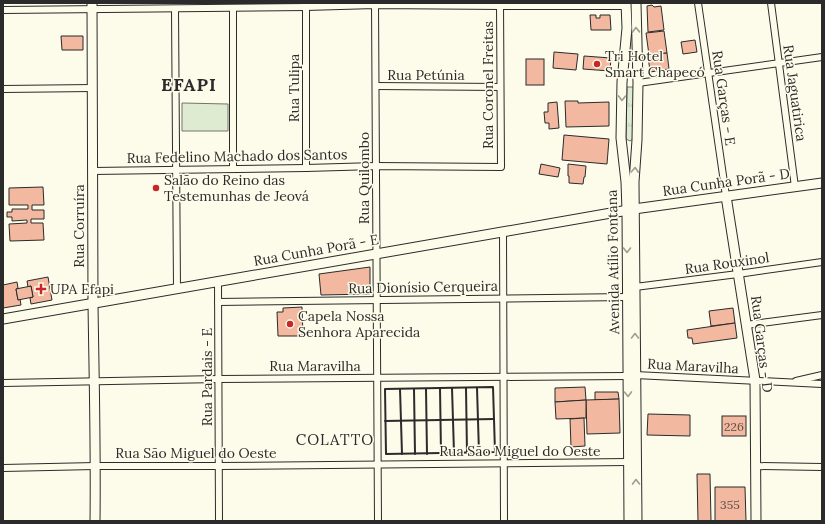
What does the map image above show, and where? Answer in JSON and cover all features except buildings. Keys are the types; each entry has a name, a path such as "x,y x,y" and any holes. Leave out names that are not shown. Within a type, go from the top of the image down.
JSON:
{"street":[{"name":"Avenida Atílio Fontana","path":"636,3 638,83 637,140 631,210 627,297 637,521"},
{"name":"Rua Garças - E","path":"698,3 726,196"},
{"name":"Rua Jaguatirica","path":"771,3 796,187"},
{"path":"3,10 92,6 176,9 217,6 233,8 375,4 626,4"},
{"name":"Rua Quilombo","path":"375,4 378,521"},
{"name":"Rua Coronel Freitas","path":"500,4 501,167"},
{"name":"Avenida Atílio Fontana","path":"626,4 627,28 622,82 621,138 631,210 635,287 628,462 629,521"},
{"name":"Rua Corruíra","path":"92,6 95,521"},
{"name":"Rua Tulipa","path":"306,7 306,168"},
{"path":"233,8 233,169"},
{"path":"176,9 177,288"},
{"path":"622,82 630,79 635,80 638,83 822,57"},
{"name":"Rua Petúnia","path":"376,86 500,88"},
{"path":"3,89 93,88"},
{"path":"621,138 624,142 629,143 637,140"},
{"name":"Rua Fedelino Machado dos Santos","path":"93,170 376,166 501,167"},
{"name":"Rua Cunha Porã - D","path":"631,210 822,183"},
{"name":"Rua Garças - D","path":"726,196 755,380 756,521"},
{"name":"Rua Cunha Porã - E","path":"3,319 631,210"},
{"path":"503,232 504,521"},
{"name":"Rua Rouxinol","path":"635,287 822,262"},
{"name":"Rua Pardais - E","path":"218,282 219,521"},
{"name":"Rua Dionísio Cerqueira","path":"218,302 627,297"},
{"path":"746,325 822,315"},
{"path":"787,383 822,375"},
{"name":"Rua Maravilha","path":"3,383 219,379 631,376 822,384"},
{"name":"Rua São Miguel do Oeste","path":"3,468 628,462"},
{"path":"755,466 822,467"}],"green space":[{"path":"627,87 634,87 633,139 630,141 626,139"},
{"path":"182,103 228,104 228,131 182,131"}],"wall":[{"path":"493,387 495,452 386,454 385,389 493,387"},
{"path":"440,388 441,453"},
{"path":"452,388 454,453"},
{"path":"466,388 467,453"},
{"path":"477,388 479,453"},
{"path":"400,389 402,454"},
{"path":"414,389 415,454"},
{"path":"426,389 427,454"},
{"path":"385,421 494,419"}],"place":[{"name":"Tri Hotel Smart Chapecó","path":"597,64"},
{"name":"Salão do Reino das Testemunhas de Jeová","path":"156,188"},
{"name":"UPA Efapi","path":"41,289"},
{"name":"Capela Nossa Senhora Aparecida","path":"290,324"}],"district":[{"name":"EFAPI","path":"189,84"},
{"name":"COLATTO","path":"335,439"}]}
